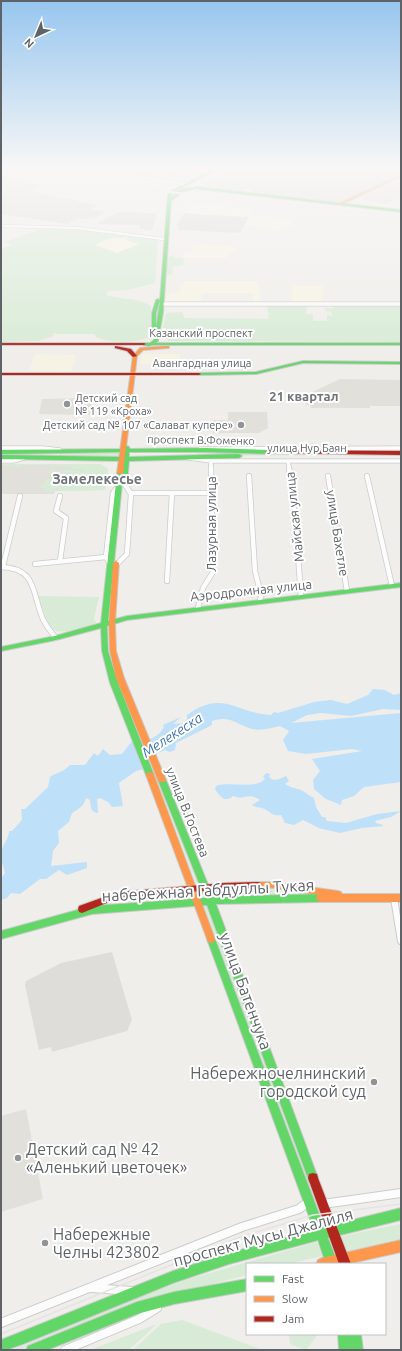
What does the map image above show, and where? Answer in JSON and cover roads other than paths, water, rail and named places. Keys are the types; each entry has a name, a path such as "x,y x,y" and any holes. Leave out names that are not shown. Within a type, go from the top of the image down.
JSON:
{"main road":[{"path":"136,347 153,344 158,335 158,306 164,231"},
{"path":"129,344 144,342 152,337 161,304 167,231"},
{"path":"158,335 161,340 169,345"},
{"name":"Казанский проспект","path":"1,345 401,345"},
{"name":"Казанский проспект","path":"1,345 117,347 169,345"},
{"path":"113,565 134,356 142,349 169,345"},
{"path":"117,347 129,350 134,356"},
{"name":"Авангардная улица","path":"1,374 257,374 302,362 401,363"},
{"path":"185,458 196,454 194,451 188,450"},
{"name":"проспект В.Фоменко","path":"1,452 188,450 401,453"},
{"path":"61,458 54,455 63,451"},
{"name":"проспект В.Фоменко","path":"1,457 124,459 240,456 401,457"},
{"name":"улица В.Гостева","path":"113,565 113,651 120,678 203,883"},
{"name":"улица В.Гостева","path":"113,565 104,625 105,652 114,683 176,841"},
{"name":"Аэродромная улица","path":"1,649 56,638 134,617 198,608 401,586"},
{"name":"улица Батенчука","path":"176,841 331,1262"},
{"name":"набережная Габдуллы Тукая","path":"67,917 110,897 134,893 193,888 203,883 274,885 352,897"},
{"name":"улица Батенчука","path":"203,883 344,1261"},
{"path":"272,900 278,898 280,894 280,891 274,885"},
{"path":"133,906 127,904 125,899 134,893"},
{"name":"набережная Габдуллы Тукая","path":"1,935 92,910 133,906 210,901 352,897 398,898"},
{"path":"254,1052 258,1045 266,1049"},
{"name":"проспект Мусы Джалиля","path":"1,1346 54,1327 173,1277 247,1254 401,1214"},
{"path":"331,1262 344,1261 383,1252 401,1246"},
{"path":"32,1350 137,1308 174,1298 246,1285"},
{"path":"344,1335 345,1350"},
{"path":"355,1335 357,1350"}],"street":[{"path":"101,231 163,239"},
{"path":"161,304 401,304"},
{"path":"1,448 43,448 63,451"},
{"name":"улица Нур Баян","path":"188,450 209,448 401,448"},
{"path":"1,461 13,461 25,457"},
{"path":"185,458 211,460 401,461"},
{"name":"Лазурная улица","path":"198,608 204,588 213,572 211,460"},
{"name":"Майская улица","path":"288,461 296,526 301,597"},
{"path":"249,476 255,571 261,594 260,601"},
{"name":"улица Бахетле","path":"328,476 347,591"},
{"path":"367,476 392,586"},
{"path":"131,493 127,554 113,565 106,557 113,493 122,484 131,493 211,493"},
{"path":"167,581 172,493"},
{"path":"20,496 2,567 11,566 20,569 34,585 42,618 56,638"},
{"path":"60,496 56,511 66,518 60,561"},
{"path":"36,564 106,557"},
{"path":"398,898 401,941"},
{"path":"323,1204 401,1194"},
{"path":"1,1323 242,1227 299,1209 308,1202"},
{"path":"88,1288 138,1291"},
{"path":"65,1350 139,1319 174,1298"}],"water":[{"name":"Мелекеска","path":"373,689 385,690 394,695 401,693 401,710 383,709 351,716 321,713 307,715 291,723 401,713 401,782 364,787 354,796 342,800 341,805 326,799 314,789 313,780 320,771 312,759 362,751 352,749 306,754 288,751 283,740 289,731 280,726 255,730 233,721 218,719 212,721 212,725 176,743 175,750 170,752 165,750 144,759 149,768 136,771 119,783 123,806 112,807 108,802 100,798 97,799 98,813 91,809 90,800 86,798 81,807 72,813 69,822 58,831 59,843 53,851 51,866 87,862 87,868 67,875 59,870 46,879 40,879 20,894 11,893 7,898 1,900 1,879 5,873 1,853 9,831 12,831 22,820 21,809 25,809 48,787 50,777 70,765 85,765 94,753 98,756 103,749 110,755 122,754 135,737 143,742 150,739 160,733 164,727 163,725 181,717 173,724 184,723 187,719 187,715 199,707 210,704 229,704 271,715 274,712 278,713 314,702 331,700 347,704 368,695"},
{"path":"266,773 270,774 269,777 273,780 278,780 286,776 289,781 285,784 301,790 314,798 316,807 322,817 325,817 327,821 346,823 377,814 401,811 391,817 375,821 383,826 362,828 340,833 319,828 303,820 294,825 285,823 281,815 275,815 262,808 252,805 260,800 258,798 250,796 240,798 233,796 225,799 221,797 215,789 216,786 228,784 255,784 265,779 263,777"}],"tram line":[{"path":"1,1334 240,1237 313,1215 401,1204"}],"place":[{"name":"Детский сад № 119 «Кроха»","path":"67,404"},
{"name":"Детский сад № 107 «Салават купере»","path":"241,425"},
{"name":"Набережночелнинский городской суд","path":"374,1082"},
{"name":"Детский сад № 42 «Аленький цветочек»","path":"18,1158"},
{"name":"Набережные Челны 423802","path":"45,1243"}],"district":[{"name":"21 квартал","path":"304,396"},
{"name":"Замелекесье","path":"97,479"}]}
